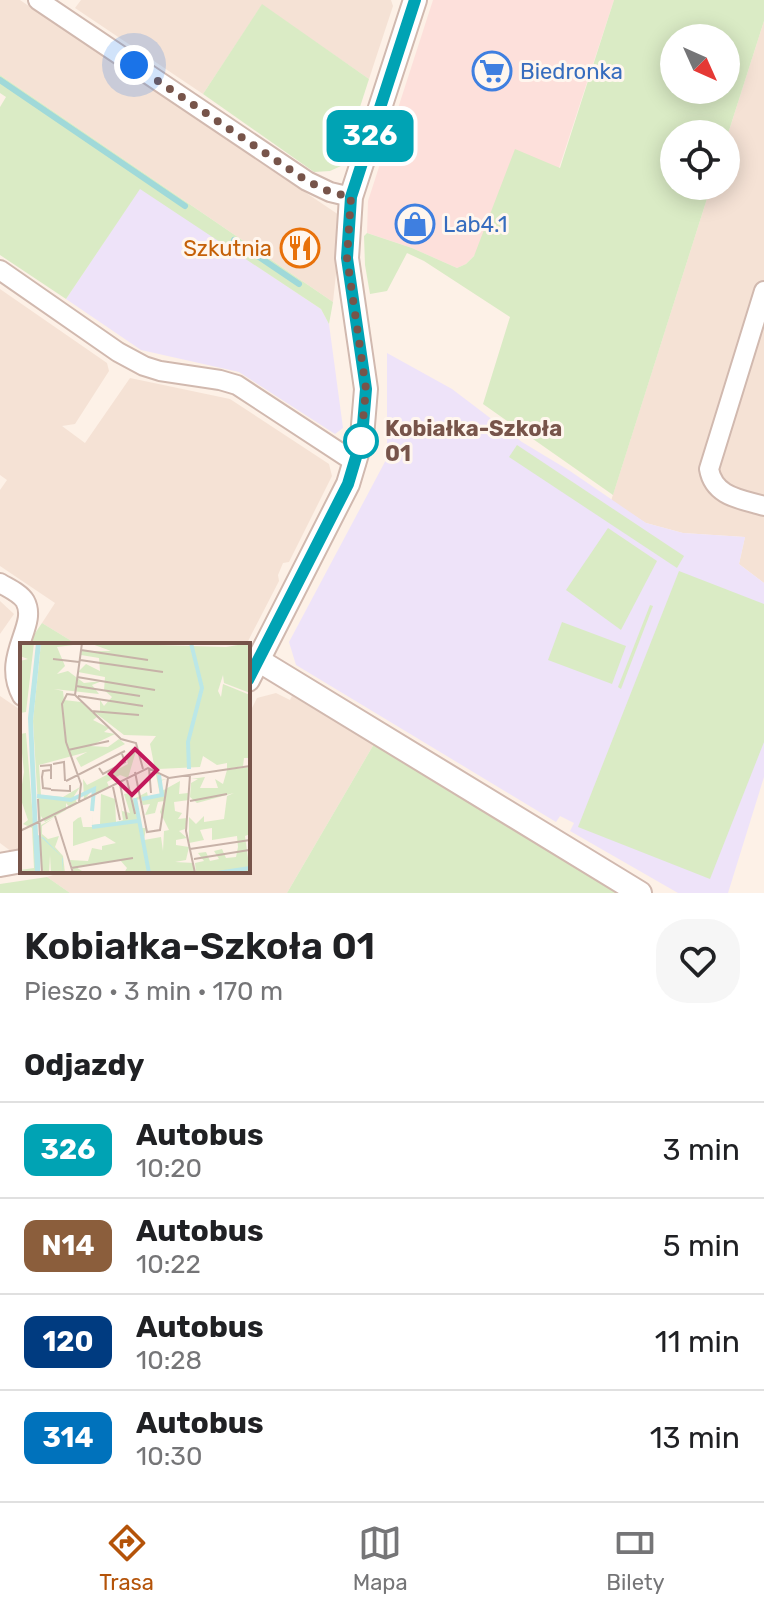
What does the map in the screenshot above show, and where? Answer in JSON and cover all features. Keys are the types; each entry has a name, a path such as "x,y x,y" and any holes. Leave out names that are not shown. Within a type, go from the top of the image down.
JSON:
{"street":[{"path":"38,0 307,181 330,192 351,197"},
{"path":"415,0 351,197 347,258 366,389 362,437 356,463 253,670 640,893"},
{"path":"0,270 130,359 160,371 237,385 356,463"},
{"path":"764,291 759,326 709,469 713,483 723,493 764,506"},
{"path":"0,583 17,593 27,610 25,619 10,640 4,666 5,679 20,694"},
{"path":"0,865 20,861"}],"shaded area":[{"path":"0,0 20,0 342,217 333,302 0,75"},
{"path":"81,0 391,0 393,6 369,79 262,5 203,94 75,8"},
{"path":"433,0 614,0 559,168 466,264 457,268 367,233 368,201"},
{"path":"764,21 764,583 739,564 745,537 683,533 646,523 611,501 707,200 740,200 740,120 732,120"},
{"path":"140,188 321,309 329,324 343,428 335,434 239,372 141,350 66,299"},
{"path":"0,289 107,363 109,371 75,424 62,426 85,443 130,378 230,399 329,464 332,476 289,562 283,563 279,581 247,643 75,643 42,623 55,603 0,566 0,490 7,480 0,475"},
{"path":"387,353 452,389 522,442 646,523 683,533 745,537 739,564 764,583 764,777 728,893 678,893 570,831 574,823 560,816 556,822 296,665 289,642 387,458"},
{"path":"0,601 14,614 0,634"},
{"path":"276,693 290,700 292,696 374,744 287,893 70,893 47,877 59,873 250,873 250,712 257,698"},
{"path":"0,696 20,710 20,850 12,852 0,843"}],"green space":[{"path":"614,0 764,0 764,21 740,96 740,24 660,24 660,104 737,104 732,120 660,120 660,200 707,200 613,495 483,404 510,317 407,253 387,291 370,294 365,265 364,236 367,233 457,268 474,256 515,149 560,168"},
{"path":"262,4 369,79 341,166 330,171 314,172 203,94"},
{"path":"0,75 333,302 329,324 321,309 140,189 66,299 0,255 0,107 6,97 0,93"},
{"path":"517,445 684,556 677,568 509,457"},
{"path":"608,528 657,561 621,630 566,590"},
{"path":"679,571 764,604 764,742 710,879 578,827"},
{"path":"650,605 653,606 621,689 618,687"},
{"path":"562,622 626,646 612,684 548,660"},
{"path":"42,623 75,643 28,643"},
{"path":"374,744 627,893 287,893"},
{"path":"47,877 70,893 0,893 0,884"}],"waterway":[{"path":"0,80 185,206"},
{"path":"234,240 299,284"}],"bus line":[{"name":"326","path":"250,676 356,463 362,437 366,389 347,258 351,197 415,0"}],"place":[{"name":"Biedronka","path":"492,71"},
{"name":"Lab4.1","path":"415,224"},
{"name":"Szkutnia","path":"300,248"},
{"name":"Kobiałka-Szkoła 01","path":"361,441"}],"route":[{"path":"134,65 307,181 330,192 351,197 347,258 366,389 361,441"}]}
